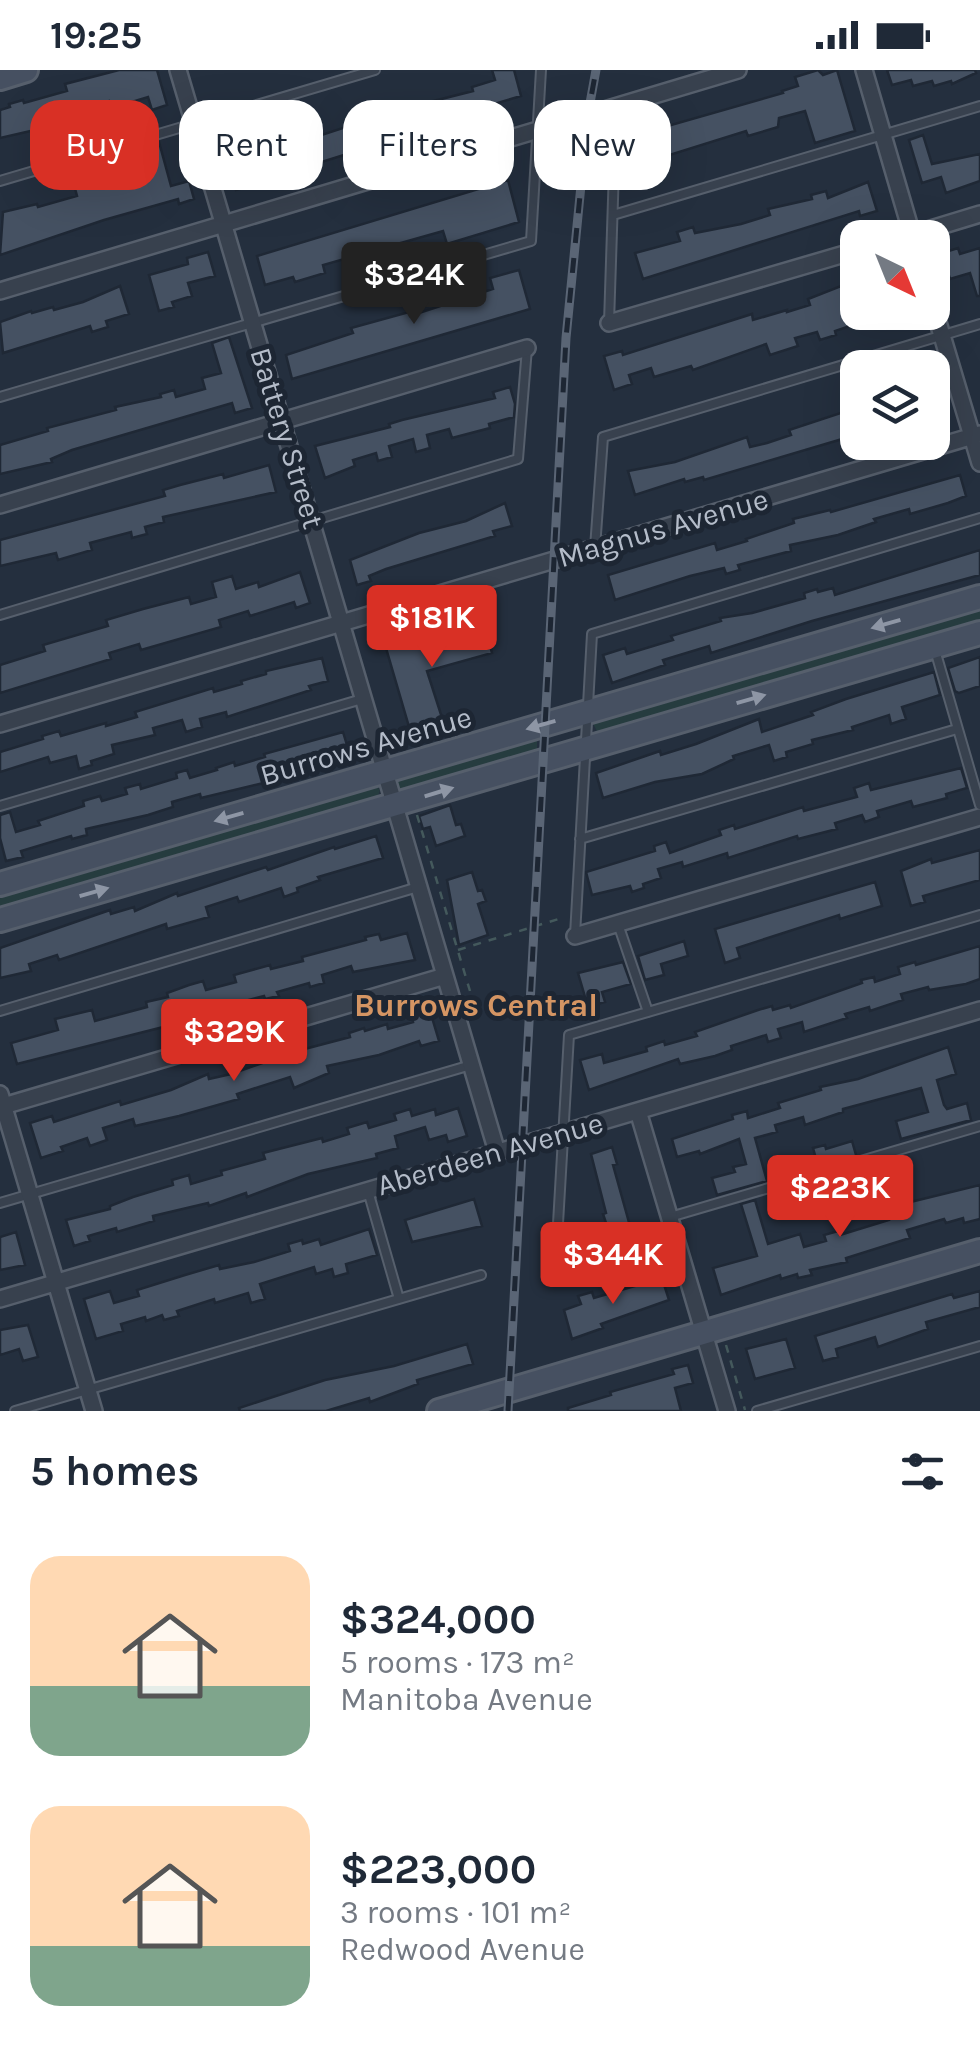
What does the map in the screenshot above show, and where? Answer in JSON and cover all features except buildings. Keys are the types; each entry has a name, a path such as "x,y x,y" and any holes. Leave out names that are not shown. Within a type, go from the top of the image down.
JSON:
{"street":[{"path":"0,78 26,70"},
{"name":"Battery Street","path":"178,70 187,100"},
{"path":"633,100 738,70"},
{"path":"864,70 905,220"},
{"path":"0,290 534,130"},
{"name":"Battery Street","path":"214,190 384,772 406,809 419,887 497,1152"},
{"path":"950,223 980,214"},
{"path":"609,323 840,255"},
{"path":"940,330 976,435 980,463"},
{"path":"0,506 527,348"},
{"name":"Magnus Avenue","path":"0,724 976,435"},
{"name":"Burrows Avenue","path":"0,884 980,597"},
{"path":"0,920 406,809 584,747 980,632"},
{"path":"576,936 980,817"},
{"path":"94,1411 1,1103 445,976"},
{"name":"Aberdeen Avenue","path":"0,1299 980,1010"},
{"path":"638,1111 676,1240 712,1330 727,1411"},
{"path":"439,1411 980,1251"}],"lane":[{"path":"273,100 375,70"},
{"path":"539,100 541,70"},
{"path":"612,215 980,106"},
{"path":"0,181 179,127"},
{"path":"0,397 532,241 535,190"},
{"path":"609,323 613,190"},
{"path":"595,548 602,437 980,324"},
{"path":"0,615 518,459 527,348"},
{"path":"576,936 592,634 980,518"},
{"path":"934,646 980,804"},
{"path":"0,806 362,699"},
{"path":"580,840 957,729"},
{"path":"0,1011 419,887"},
{"path":"676,1240 555,1275 570,1035 980,915"},
{"path":"618,924 648,1012"},
{"path":"0,1203 471,1065"},
{"path":"670,1218 980,1126"},
{"path":"368,1190 399,1299"},
{"path":"15,1411 481,1275"},
{"path":"757,1411 980,1346"}],"path":[{"path":"406,809 470,991"},
{"path":"457,950 576,914"},
{"path":"712,1330 745,1411"}],"green space":[{"path":"980,604 980,622 603,733 598,733 592,722"},
{"path":"537,733 537,752 403,791 397,785 399,777"},
{"path":"373,783 380,790 377,799 0,910 0,892"}],"railway":[{"path":"508,1411 566,338 588,114 596,70"}],"district":[{"name":"Burrows Central","path":"476,1005"}]}
